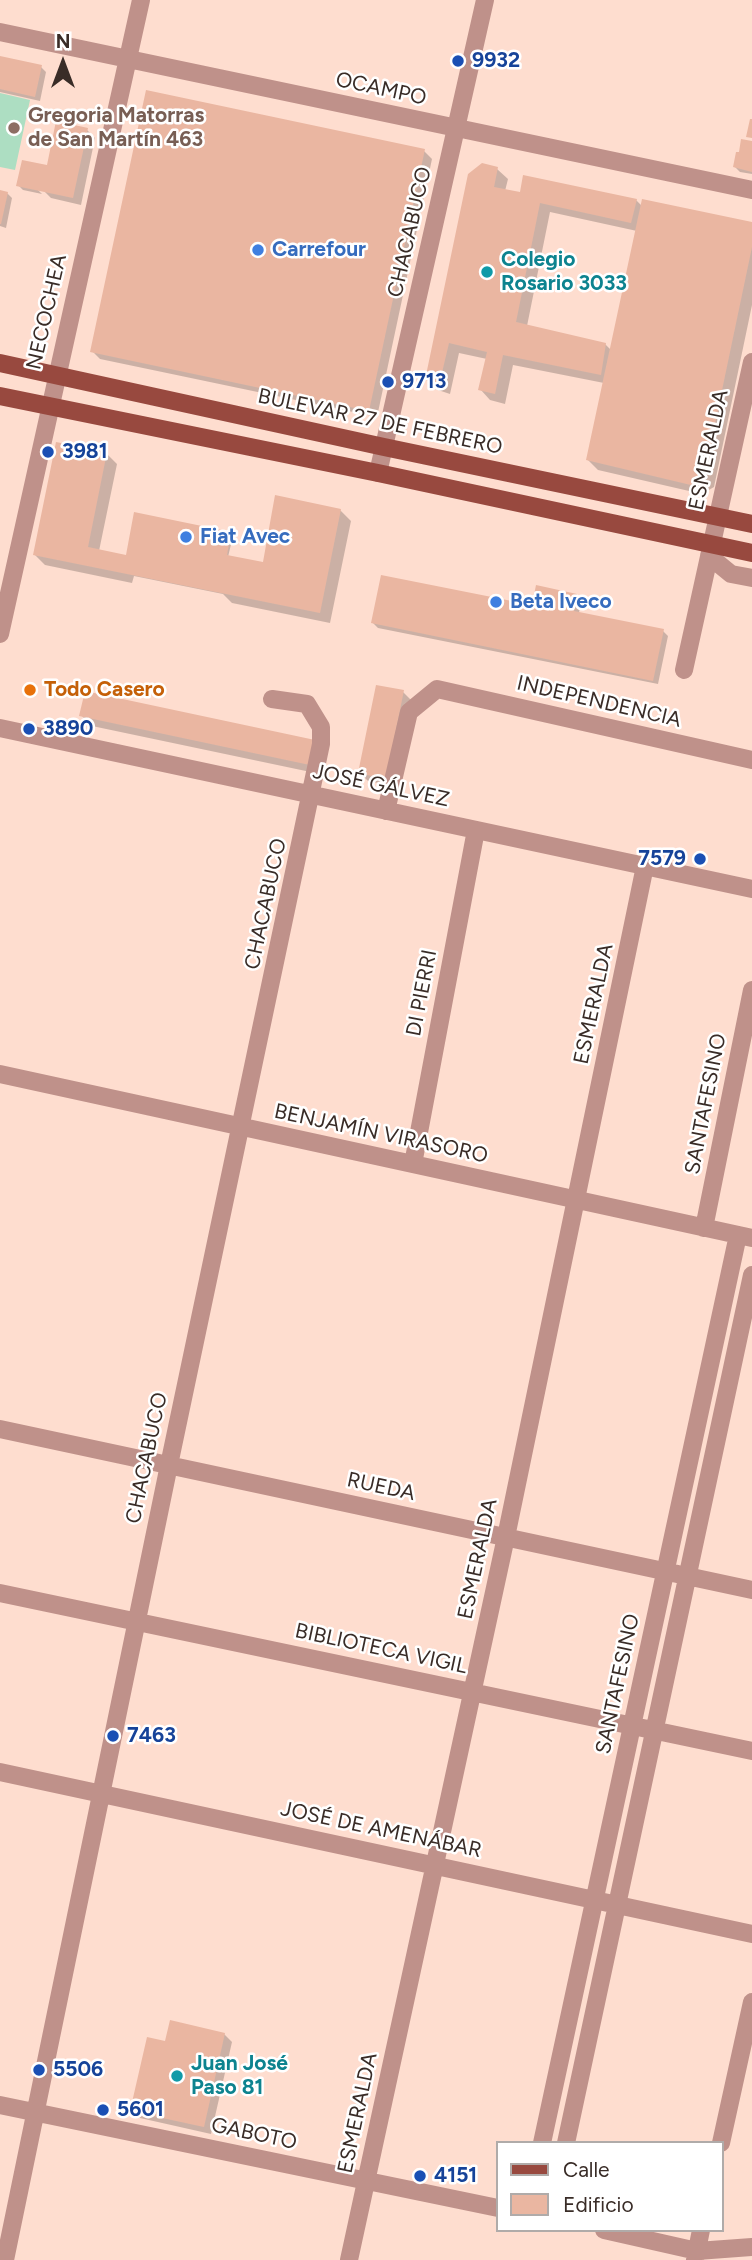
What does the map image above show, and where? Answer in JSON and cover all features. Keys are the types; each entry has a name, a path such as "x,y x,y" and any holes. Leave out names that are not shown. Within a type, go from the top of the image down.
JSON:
{"main road":[{"name":"BULEVAR 27 DE FEBRERO","path":"0,363 752,524"},
{"path":"0,396 378,473 710,550 752,553"}],"street":[{"name":"NECOCHEA","path":"0,635 141,0"},
{"name":"CHACABUCO","path":"378,473 485,0"},
{"name":"OCAMPO","path":"0,32 752,190"},
{"name":"ESMERALDA","path":"684,670 752,362"},
{"path":"710,550 731,574 752,578"},
{"name":"INDEPENDENCIA","path":"386,811 409,712 437,689 752,760"},
{"name":"CHACABUCO","path":"5,2260 321,744 321,727 307,704 272,699"},
{"name":"JOSÉ GÁLVEZ","path":"0,728 752,889"},
{"name":"DI PIERRI","path":"413,1164 477,830"},
{"name":"ESMERALDA","path":"349,2260 506,1536 645,866"},
{"name":"SANTAFESINO","path":"704,1228 752,990"},
{"name":"BENJAMÍN VIRASORO","path":"0,1073 745,1237"},
{"name":"SANTAFESINO","path":"542,2141 665,1572 745,1237"},
{"path":"566,2141 752,1275"},
{"name":"RUEDA","path":"0,1429 752,1590"},
{"name":"BIBLIOTECA VIGIL","path":"0,1593 752,1751"},
{"name":"JOSÉ DE AMENÁBAR","path":"0,1772 752,1934"},
{"path":"721,2141 752,2002"},
{"name":"GABOTO","path":"0,2105 496,2208"},
{"path":"611,2232 696,2255 752,2247"},
{"path":"696,2255 701,2232"}],"green space":[{"path":"0,93 30,100 15,170 0,167"}],"building":[{"path":"0,56 42,65 35,97 0,89"},
{"name":"Carrefour","path":"146,90 425,149 369,411 90,352"},
{"path":"752,119 752,138 746,137"},
{"path":"56,121 88,128 73,198 16,186 22,160 47,165"},
{"path":"741,139 752,141 752,172 733,167"},
{"name":"Colegio Rosario 3033","path":"482,163 498,167 494,187 520,192 523,175 637,199 631,223 540,203 516,322 606,343 601,375 503,355 495,394 478,390 487,352 449,343 439,385 425,380 468,174"},
{"path":"0,190 8,192 1,224 0,224"},
{"path":"642,199 752,222 752,247 704,476 691,485 586,460"},
{"path":"56,442 107,452 88,547 126,555 134,512 231,532 227,555 263,562 275,495 341,509 320,613 33,555"},
{"path":"381,575 532,605 536,585 577,594 574,611 664,629 653,681 371,623"},
{"path":"376,685 404,690 386,779 358,773"},
{"path":"85,691 315,740 310,765 79,716"},
{"name":"Juan José Paso 81","path":"170,2020 225,2033 204,2127 130,2111 147,2037 165,2041"}],"place":[{"name":"9932","path":"458,61"},
{"name":"Gregoria Matorras de San Martín 463","path":"14,128"},
{"name":"Carrefour","path":"258,250"},
{"name":"Colegio Rosario 3033","path":"487,272"},
{"name":"9713","path":"388,382"},
{"name":"3981","path":"48,452"},
{"name":"Fiat Avec","path":"186,537"},
{"name":"Beta Iveco","path":"496,602"},
{"name":"Todo Casero","path":"30,690"},
{"name":"3890","path":"29,729"},
{"name":"7579","path":"700,859"},
{"name":"7463","path":"113,1736"},
{"name":"5506","path":"39,2070"},
{"name":"Juan José Paso 81","path":"177,2076"},
{"name":"5601","path":"103,2110"},
{"name":"4151","path":"420,2176"}]}
